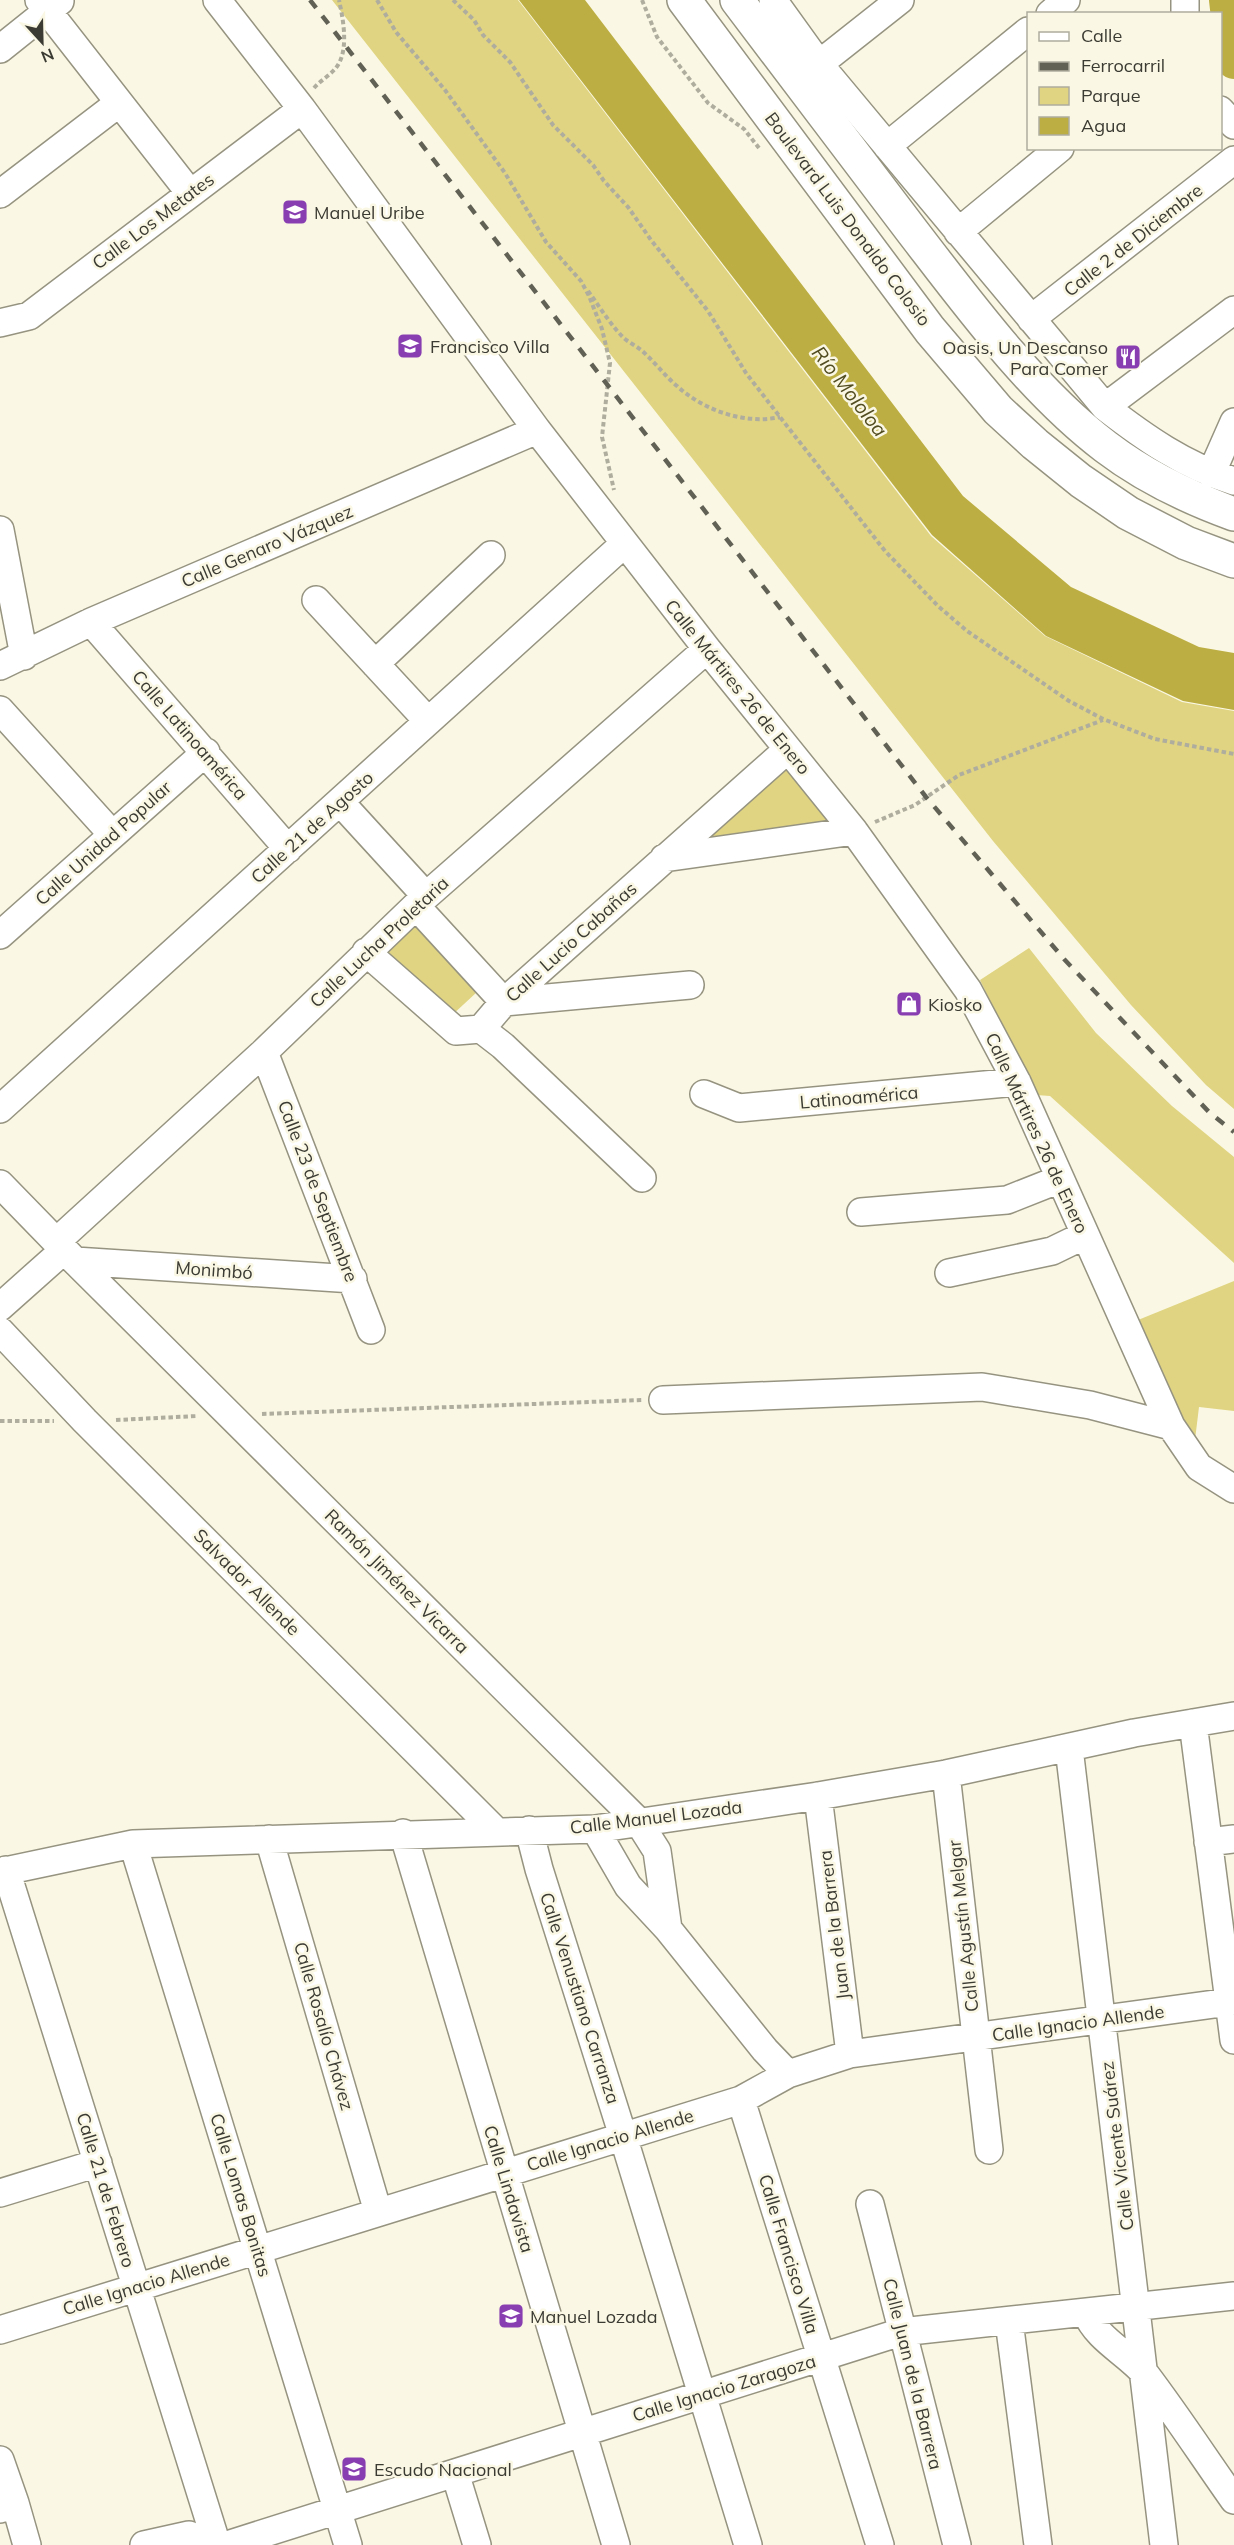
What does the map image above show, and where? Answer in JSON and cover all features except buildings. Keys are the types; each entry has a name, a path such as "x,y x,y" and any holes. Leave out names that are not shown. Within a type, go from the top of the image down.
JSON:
{"main road":[{"path":"737,0 953,284 1033,379 1066,413 1107,448 1156,479 1203,503 1234,514"},
{"name":"Boulevard Luis Donaldo Colosio","path":"692,3 930,330 998,410 1072,474 1128,513 1186,543 1234,561"}],"street":[{"name":"Calle Mártires 26 de Enero","path":"217,0 302,109 537,430 624,544 854,831 968,990 1017,1082 1171,1426 1182,1446 1199,1467 1234,1489"},
{"path":"773,0 819,64 1105,407 1150,442 1222,478 1234,422"},
{"path":"819,64 900,0"},
{"path":"1052,12 1066,0"},
{"path":"0,49 49,4 119,103 190,193"},
{"path":"887,146 1027,33"},
{"path":"0,194 119,103"},
{"name":"Calle Los Metates","path":"0,323 29,316 302,109"},
{"path":"1222,111 1234,125"},
{"path":"958,232 1058,150"},
{"name":"Calle 2 de Diciembre","path":"1031,319 1234,160"},
{"path":"1105,407 1234,310"},
{"name":"Calle Genaro Vázquez","path":"0,666 92,622 537,430"},
{"path":"0,530 24,656"},
{"name":"Calle 21 de Agosto","path":"0,1109 624,544"},
{"path":"375,664 491,555"},
{"path":"316,600 428,721"},
{"name":"Calle Latinoamérica","path":"92,622 288,849"},
{"name":"Calle Lucha Proletaria","path":"0,1307 65,1251 366,952 707,649"},
{"path":"0,710 112,834"},
{"name":"Calle Lucio Cabañas","path":"481,1029 504,1002 787,750"},
{"name":"Calle Unidad Popular","path":"4,924 206,752"},
{"path":"340,802 504,1002 690,985"},
{"path":"664,858 854,831"},
{"path":"366,952 456,1030 481,1029 502,1046 642,1178"},
{"name":"Calle 23 de Septiembre","path":"264,1052 371,1330"},
{"name":"Latinoamérica","path":"704,1094 739,1108 1017,1082"},
{"path":"861,1212 1007,1200 1060,1179"},
{"name":"Ramón Jiménez Vicarra","path":"0,1184 638,1821 657,1851 668,1929"},
{"path":"949,1273 1052,1251 1085,1235"},
{"name":"Monimbó","path":"65,1251 353,1279"},
{"name":"Salvador Allende","path":"0,1331 85,1421 496,1831"},
{"path":"663,1400 982,1387 1090,1405 1171,1426"},
{"name":"Calle Manuel Lozada","path":"3,1871 133,1844 403,1833 595,1829 818,1796 946,1774 1134,1733 1234,1716"},
{"path":"1193,1723 1221,1841 1229,2002 1234,2040"},
{"name":"Calle Vicente Suárez","path":"1069,1748 1164,2545"},
{"name":"Calle Agustín Melgar","path":"946,1774 989,2150"},
{"name":"Juan de la Barrera","path":"818,1796 850,2054"},
{"path":"595,1829 628,1886 668,1929 765,2050 788,2074"},
{"name":"Calle Venustiano Carranza","path":"529,1830 539,1869 748,2545"},
{"name":"Calle Lindavista","path":"403,1833 616,2545"},
{"name":"Calle Rosalío Chávez","path":"269,1839 378,2212"},
{"name":"Calle Lomas Bonitas","path":"133,1844 348,2545"},
{"name":"Calle 21 de Febrero","path":"3,1871 98,2163 217,2545"},
{"name":"Calle Ignacio Allende","path":"0,2330 741,2100 788,2074 850,2054 1229,2002"},
{"name":"Calle Francisco Villa","path":"741,2100 880,2545"},
{"path":"0,2193 98,2163"},
{"name":"Calle Juan de la Barrera","path":"870,2204 957,2545"},
{"name":"Calle Ignacio Zaragoza","path":"227,2545 901,2332 1234,2296"},
{"path":"1086,2312 1090,2322 1107,2340 1144,2373 1234,2500"},
{"path":"1009,2321 1038,2545"},
{"path":"0,2460 7,2506 27,2545"},
{"path":"455,2473 477,2545"},
{"path":"144,2545 189,2535 212,2545"}],"path":[{"path":"302,109 307,96 337,68 344,44 345,27 339,0"},
{"path":"377,0 407,47 421,60 445,90 505,173 546,242 581,281 626,339 641,350 679,388 709,407 744,418 763,421 780,417"},
{"path":"453,0 474,20 483,35 510,62 553,124 593,165 628,207 651,240 708,311 747,374 900,567 952,619 1069,701 1103,719 1155,739 1234,754"},
{"path":"581,281 602,329 610,363 602,437 616,498"},
{"path":"854,831 915,805 959,775 1103,719"},
{"path":"0,1421 85,1421 663,1400"}],"green space":[{"path":"332,0 518,0 931,536 1045,636 1182,702 1234,711 1234,1109 1206,1085 1131,1005 993,841"},
{"path":"787,750 854,831 664,858"},
{"path":"413,922 477,992 450,1017 384,948"},
{"path":"1029,948 1096,1033 1172,1106 1234,1157 1234,1263 1050,1096 1036,1095 980,980"},
{"path":"1234,1281 1234,1411 1199,1407 1194,1448 1167,1398 1138,1320"}],"water":[{"name":"Río Mololoa","path":"519,0 585,0 963,496 1071,587 1199,647 1234,653 1234,710 1183,701 1046,636 932,535"}],"waterway":[{"path":"1227,0 1234,61"}],"railway":[{"path":"310,0 926,797 1064,959 1209,1112 1234,1132"}],"place":[{"name":"Manuel Uribe","path":"295,212"},
{"name":"Francisco Villa","path":"410,346"},
{"name":"Oasis, Un Descanso Para Comer","path":"1128,357"},
{"name":"Kiosko","path":"909,1004"},
{"name":"Manuel Lozada","path":"511,2316"},
{"name":"Escudo Nacional","path":"354,2469"}]}
